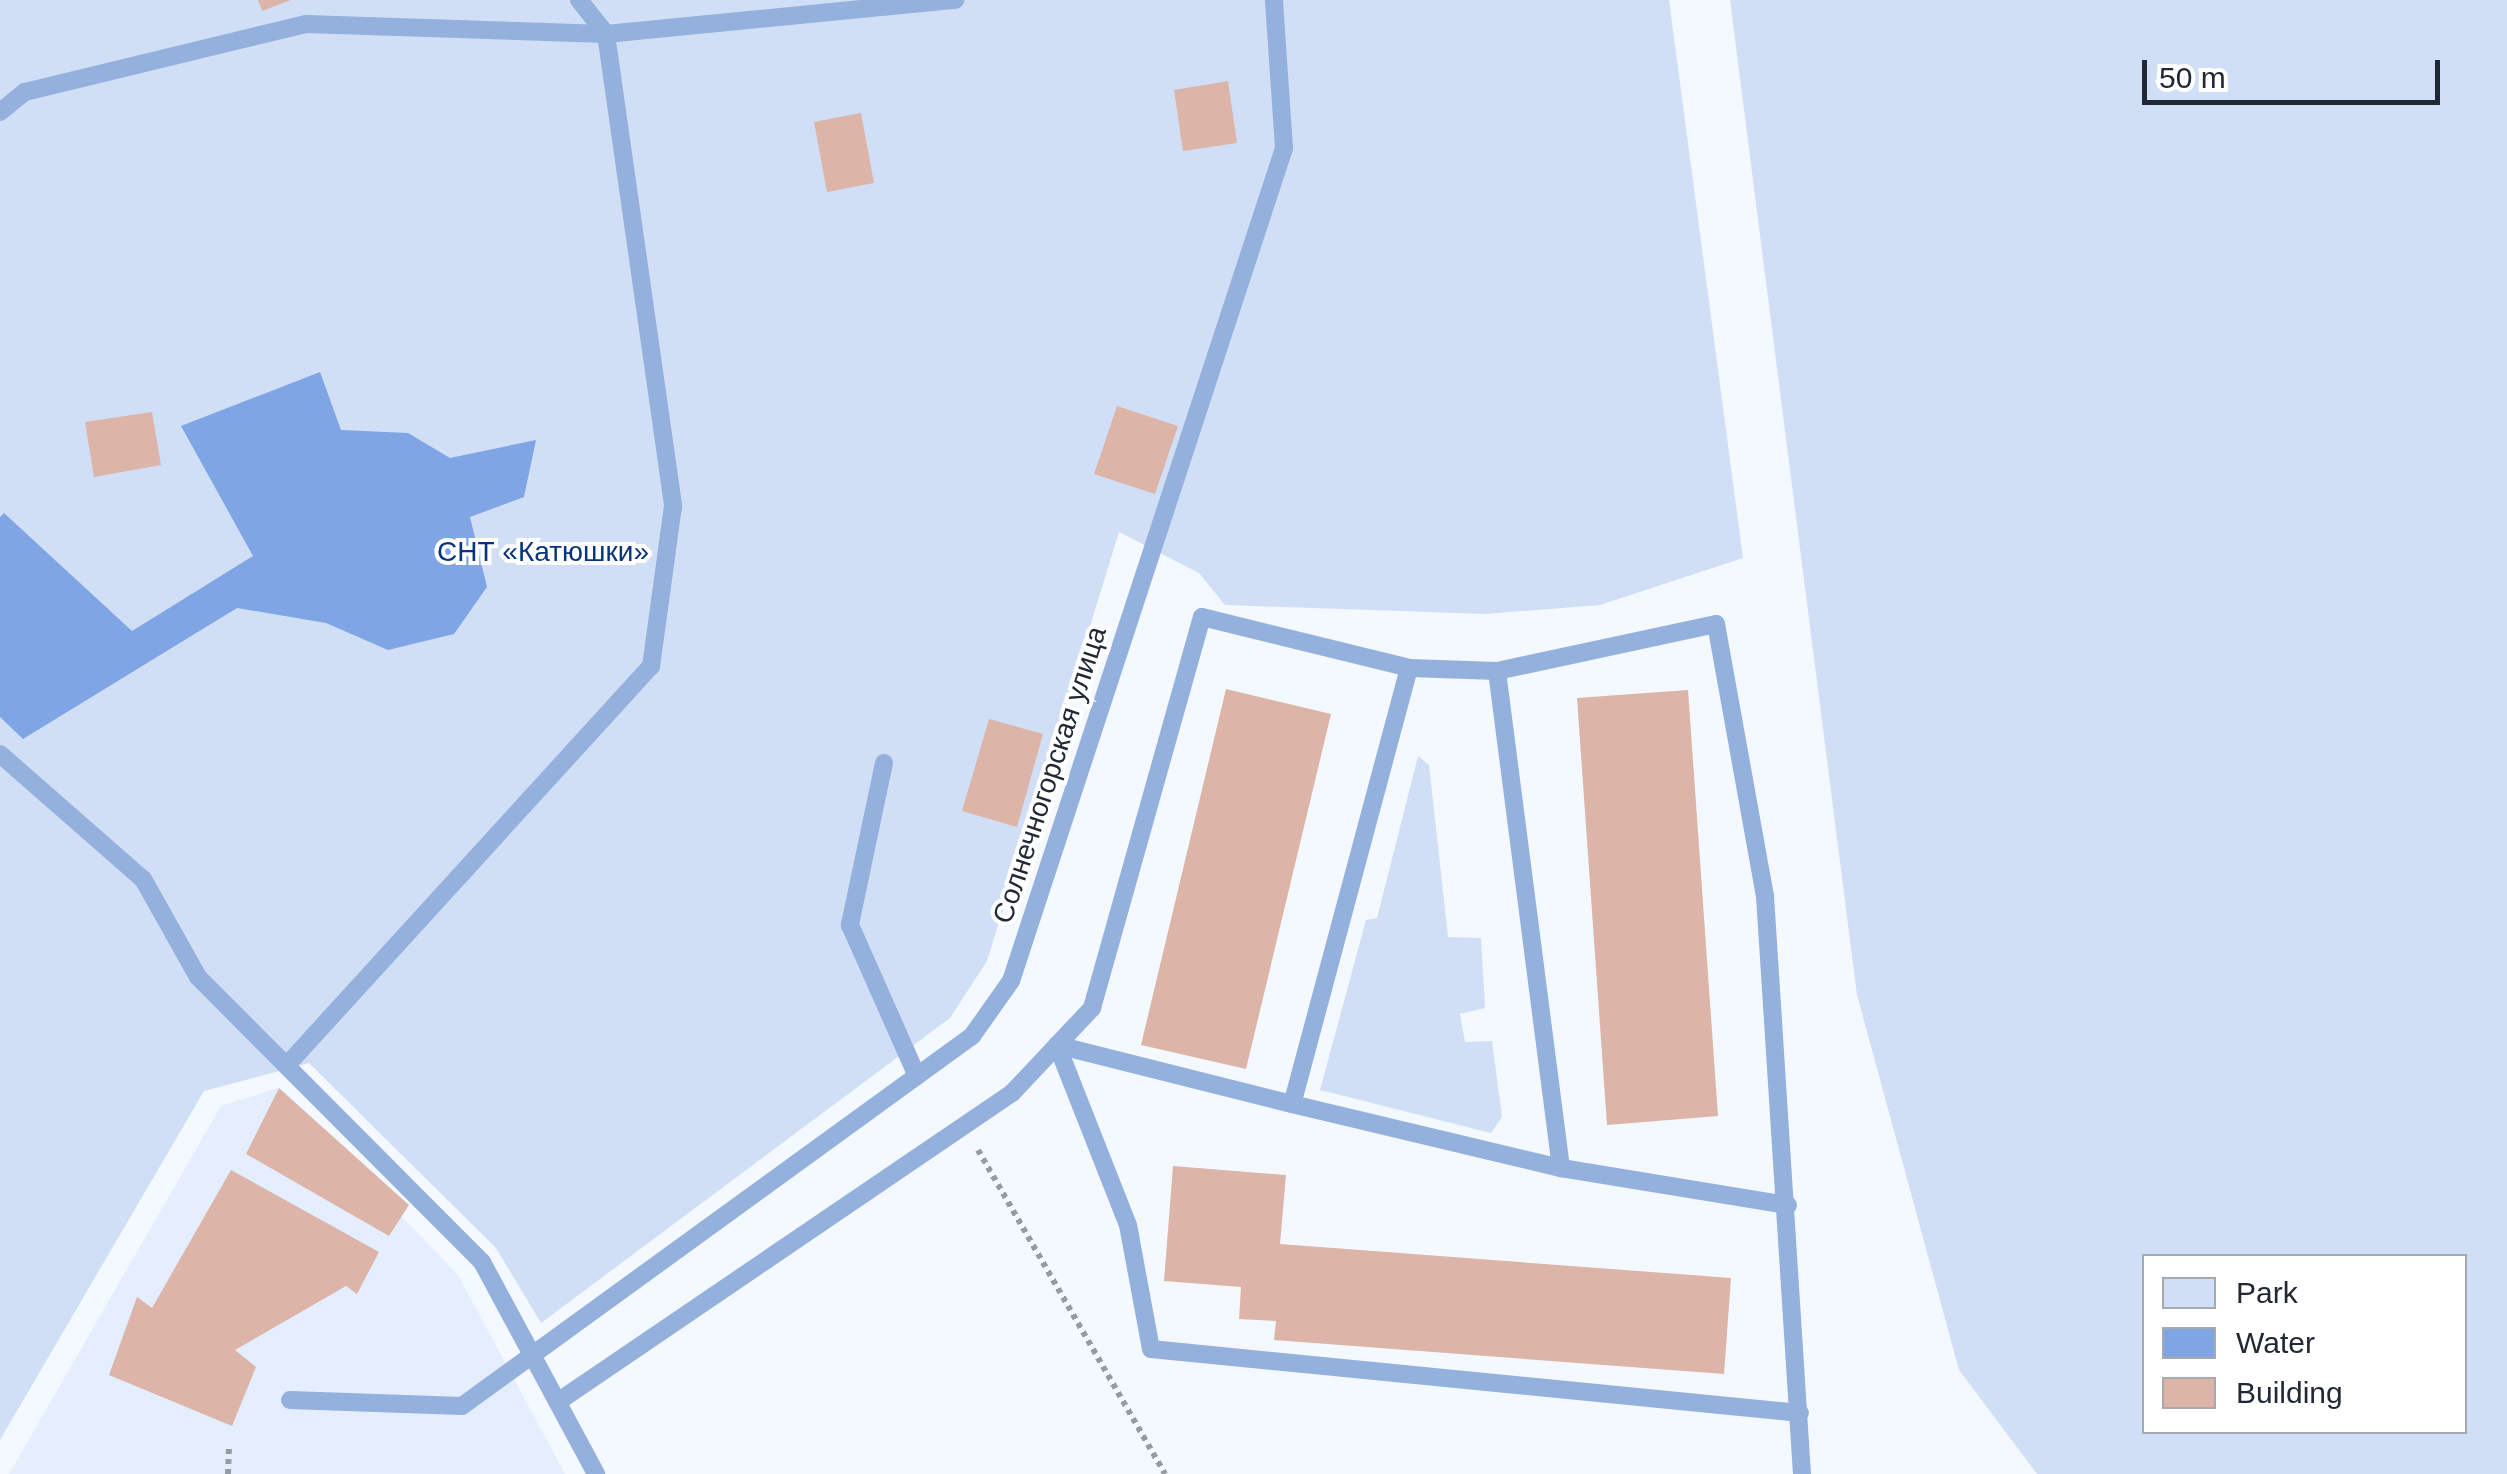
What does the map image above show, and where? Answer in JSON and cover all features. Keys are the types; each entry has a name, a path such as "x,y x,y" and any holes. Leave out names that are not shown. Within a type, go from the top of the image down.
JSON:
{"lane":[{"path":"288,1064 651,666 674,506 606,34 579,0"},
{"path":"0,112 24,92 306,24 606,34 954,0"},
{"name":"Солнечногорская улица","path":"290,1400 462,1406 972,1036 1012,981 1284,148 1274,0"},
{"path":"559,1401 1012,1093 1092,1008 1202,617 1409,668 1497,671 1716,624 1765,896 1788,1206 1802,1474"},
{"path":"1292,1104 1409,668"},
{"path":"1497,671 1561,1168"},
{"path":"0,754 143,878 198,977 482,1262 596,1474"},
{"path":"884,763 850,924 917,1076"},
{"path":"1057,1045 1561,1168 1788,1206"},
{"path":"1057,1045 1128,1225 1151,1350 1800,1412"}],"path":[{"path":"964,1125 1165,1474"},
{"path":"228,1448 228,1474"}],"shaded area":[{"path":"278,1088 458,1275 565,1474 9,1474 221,1106"}],"green space":[{"name":"СНТ «Катюшки»","path":"0,0 1669,0 1743,558 1600,605 1484,614 1225,605 1199,573 1119,532 987,961 950,1018 541,1323 496,1248 309,1063 204,1091 0,1440"},
{"path":"1730,0 2507,0 2507,1474 2037,1474 1959,1370 1857,995"},
{"path":"1418,756 1429,765 1448,937 1481,938 1485,1008 1460,1014 1465,1042 1492,1041 1502,1117 1491,1133 1320,1090 1366,920 1377,918"}],"water":[{"path":"320,372 341,430 408,433 450,458 536,440 524,497 470,517 487,587 454,634 388,650 326,623 237,608 23,739 0,717 0,517 4,513 132,631 253,556 181,426"}],"building":[{"path":"258,0 291,0 262,11"},
{"path":"1228,81 1237,143 1183,151 1174,90"},
{"path":"861,113 874,183 827,192 814,122"},
{"path":"1117,406 1178,426 1155,494 1094,474"},
{"path":"152,412 161,465 94,477 85,422"},
{"path":"1226,689 1331,714 1246,1069 1141,1045"},
{"path":"1688,690 1718,1116 1607,1125 1577,698"},
{"path":"989,719 1043,734 1017,827 962,811"},
{"path":"279,1088 409,1205 389,1236 246,1154"},
{"path":"1173,1166 1286,1175 1280,1244 1731,1278 1724,1374 1274,1340 1276,1321 1239,1319 1241,1287 1164,1281"},
{"path":"231,1170 379,1252 357,1294 346,1286 235,1350 256,1367 232,1426 109,1375 137,1297 152,1308"}]}
